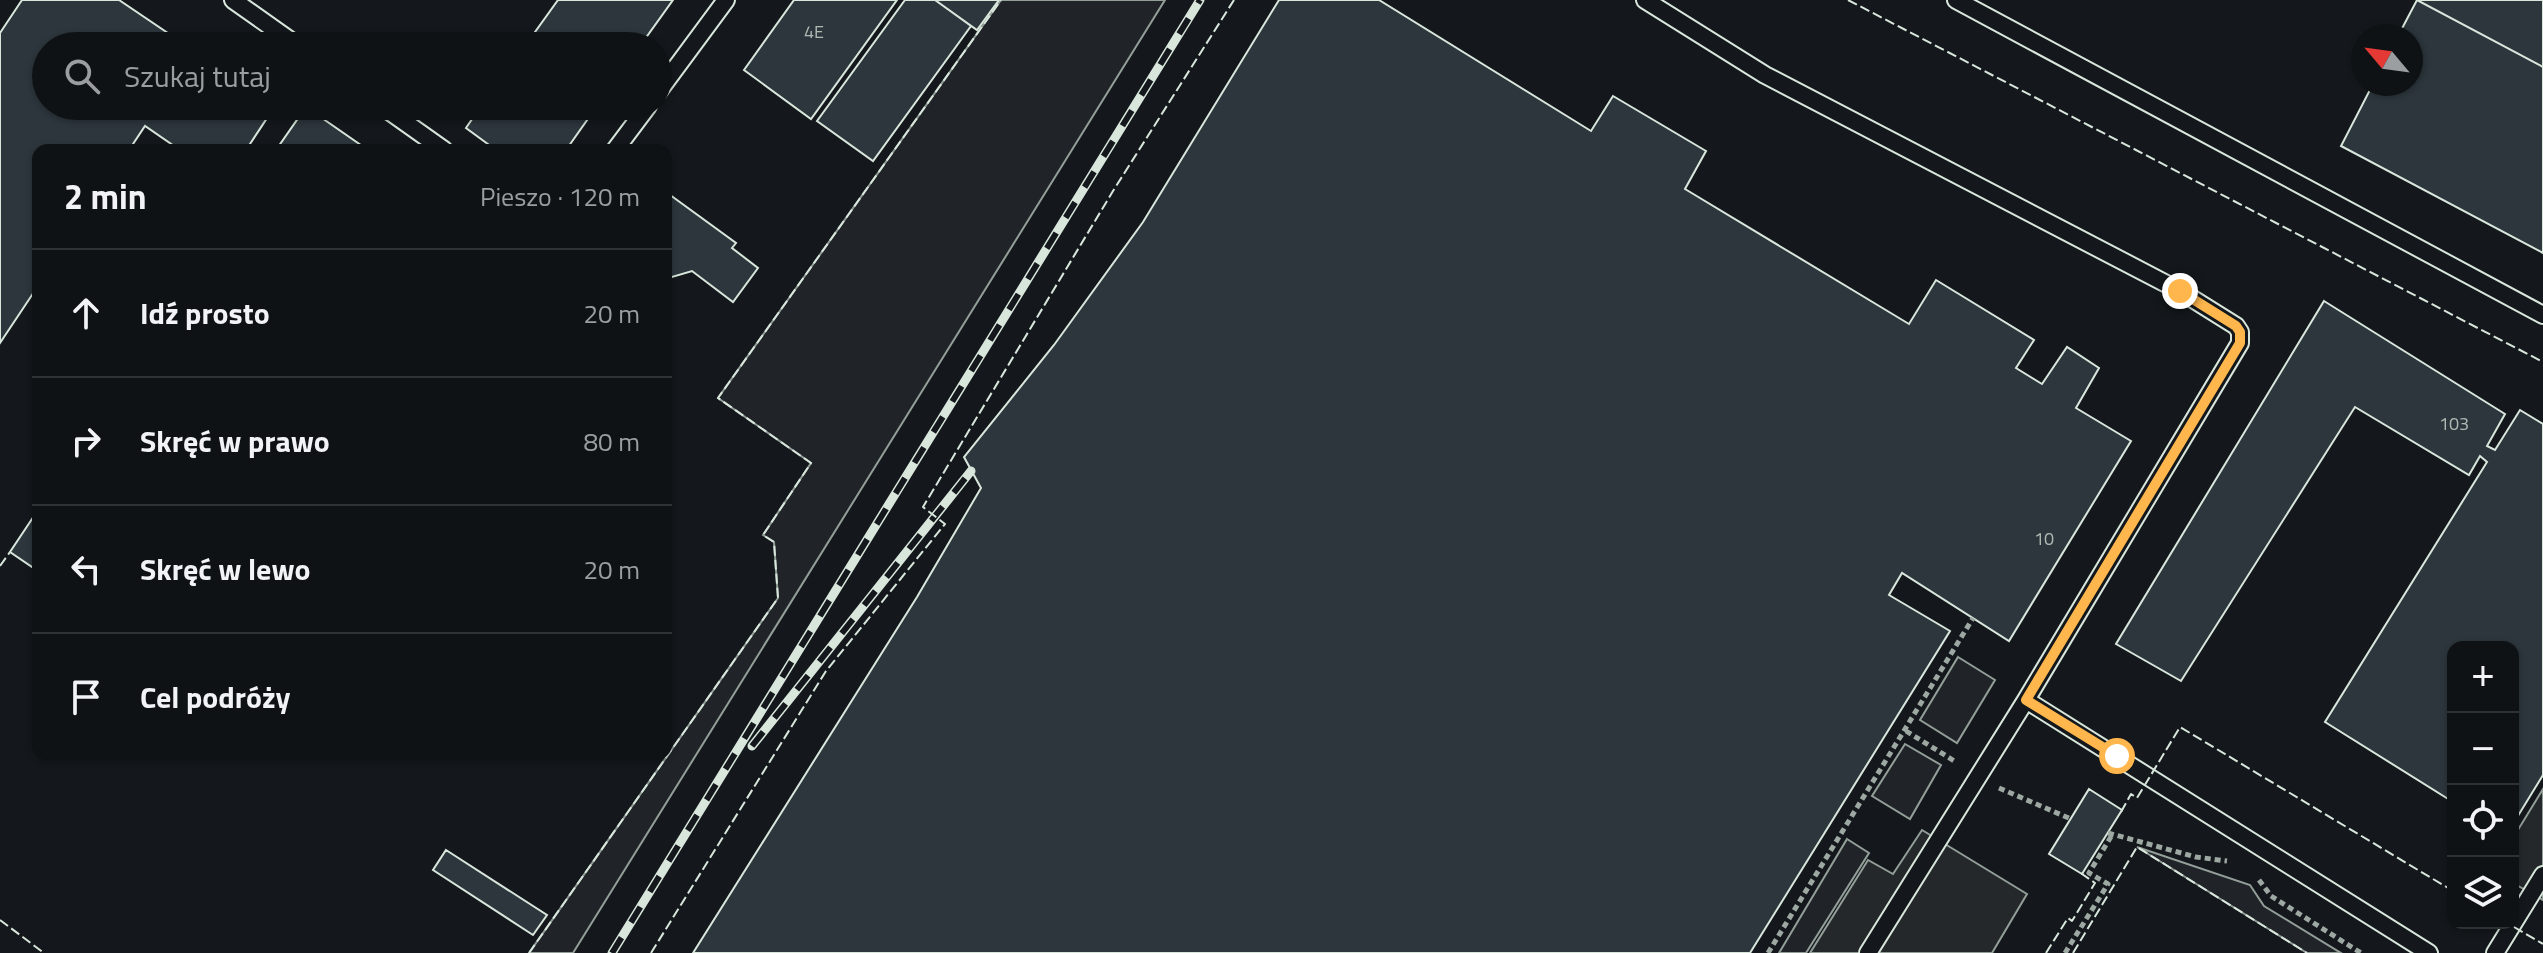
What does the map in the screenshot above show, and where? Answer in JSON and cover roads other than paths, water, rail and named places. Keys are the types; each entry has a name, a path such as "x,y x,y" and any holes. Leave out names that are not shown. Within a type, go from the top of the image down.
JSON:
{"lane":[{"path":"233,0 278,32"},
{"path":"672,73 726,0"},
{"path":"1645,0 1765,75 2180,291 2236,326 2240,332 2240,343 2026,700 1868,953"},
{"path":"1956,0 2543,315"},
{"path":"402,120 436,144"},
{"path":"620,144 638,120"},
{"path":"2026,700 2429,953"},
{"path":"2495,953 2543,875"}],"railway":[{"path":"612,953 1200,0"},
{"path":"752,746 971,471"}]}
